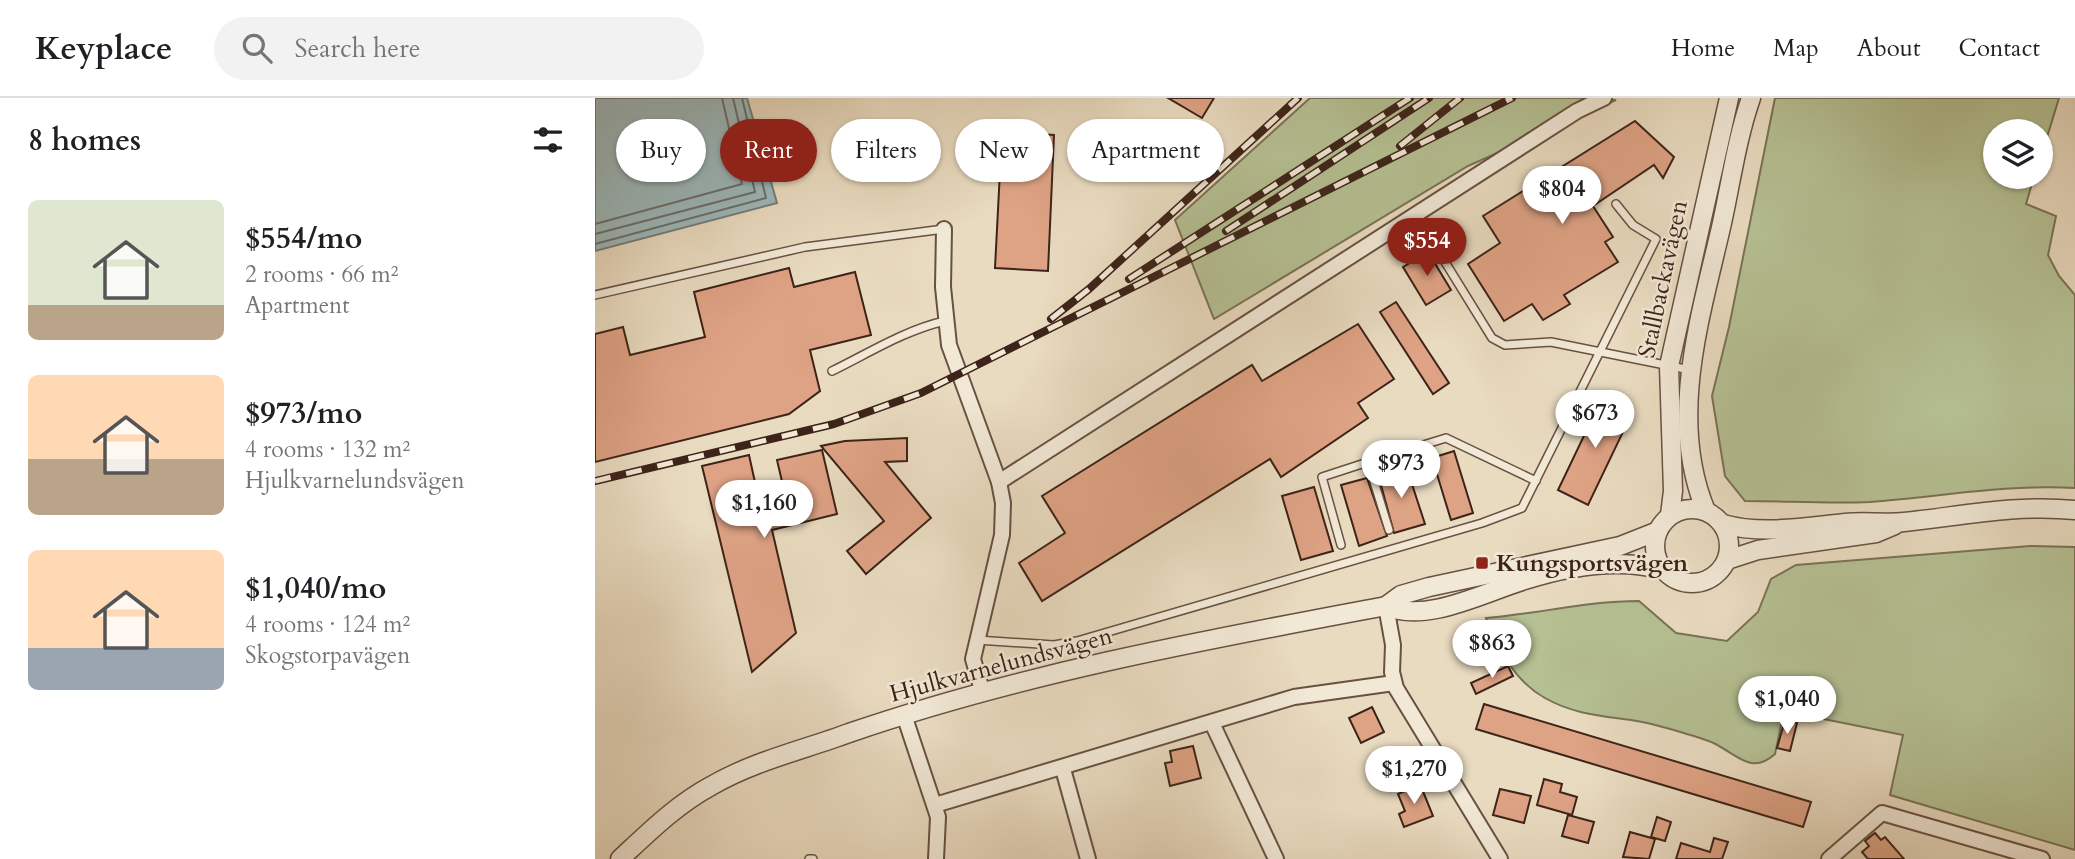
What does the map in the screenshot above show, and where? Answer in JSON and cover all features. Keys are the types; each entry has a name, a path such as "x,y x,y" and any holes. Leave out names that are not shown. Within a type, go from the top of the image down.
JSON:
{"street":[{"path":"999,482 1577,111 1604,98"},
{"name":"Stallbackavägen","path":"1706,511 1697,490 1690,435 1690,370 1751,98"},
{"name":"Stallbackavägen","path":"1670,515 1673,491 1669,366 1725,99"},
{"path":"944,229 945,321 958,374 999,482 1003,503 1002,535 973,659 982,690"},
{"path":"1723,524 1729,541 1727,560 1717,574 1697,583 1675,579 1664,570 1655,551 1658,531 1670,515 1689,508 1706,511 1723,524 1754,529 1872,520 1902,522 2036,506 2075,510"},
{"path":"1727,560 1802,542 1876,533 1902,522"},
{"name":"Hjulkvarnelundsvägen","path":"620,859 680,804 748,767 982,690 1115,659 1386,606 1401,595 1429,587 1620,546 1658,531"},
{"name":"Hjulkvarnelundsvägen","path":"1386,606 1403,614 1481,597 1523,580 1580,568 1648,566 1664,570"},
{"path":"1386,606 1393,645 1394,683 1500,859"},
{"path":"935,805 1063,769 1294,697 1394,683"},
{"path":"904,715 938,817 936,859"},
{"path":"1212,723 1276,859"},
{"path":"1063,769 1088,859"},
{"path":"1829,859 1882,813 2042,859"}],"lane":[{"path":"976,640 1054,645 1207,604 1522,508 1656,239 1633,225 1616,204"},
{"path":"1415,215 1492,338 1505,345 1551,342 1690,370"},
{"path":"595,295 805,247 944,229"},
{"path":"831,371 885,346 913,328 945,321"},
{"path":"1341,545 1321,477 1446,438 1537,481"},
{"path":"1368,462 1389,530"}],"green space":[{"path":"1310,98 1616,100 1468,166 1214,319 1175,220 1217,182 1224,182 1224,176"},
{"path":"1775,98 2059,98 2053,119 1983,119 1983,189 2030,189 2026,204 2056,216 2048,255 2059,276 2075,295 2075,488 1998,489 1870,502 1745,501 1725,476 1712,396 1729,327"},
{"path":"2030,546 2075,547 2075,850 1890,795 1903,735 1784,711 1775,754 1760,763 1753,763 1694,736 1644,722 1601,716 1556,704 1534,691 1516,673 1502,653 1486,618 1600,603 1639,601 1676,633 1727,641 1758,612 1771,579 1796,565"}],"water":[{"path":"595,98 747,98 753,119 720,119 720,182 771,182 777,203 595,251"}],"building":[{"path":"1168,98 1214,98 1202,118"},
{"path":"1635,121 1674,157 1663,178 1654,165 1593,206 1613,237 1605,242 1618,262 1564,295 1570,304 1543,320 1532,304 1504,321 1468,264 1500,243 1483,216"},
{"path":"999,182 1052,182 1048,271 995,268"},
{"path":"1428,252 1451,290 1426,305 1403,267"},
{"path":"789,268 794,287 855,272 871,335 810,350 820,391 789,414 595,462 595,334 623,327 630,355 705,337 694,292"},
{"path":"1396,302 1449,383 1433,394 1380,312"},
{"path":"1358,324 1394,379 1358,403 1368,418 1281,477 1270,459 1042,601 1019,563 1065,533 1042,496 1252,365 1262,381"},
{"path":"1603,396 1633,411 1588,505 1558,490"},
{"path":"907,438 907,461 885,462 931,518 866,574 847,551 884,521 821,446 845,441"},
{"path":"822,450 837,514 772,530 796,633 752,672 702,466 749,455 758,496 784,490 777,460"},
{"path":"1454,451 1473,513 1451,520 1432,458"},
{"path":"1406,466 1425,524 1394,533 1378,474"},
{"path":"1367,478 1387,536 1359,546 1341,485"},
{"path":"1314,487 1333,551 1301,560 1282,496"},
{"path":"1508,666 1513,676 1476,694 1471,683"},
{"path":"1484,704 1811,802 1803,827 1476,729"},
{"path":"1372,707 1384,732 1361,743 1349,718"},
{"path":"1785,720 1797,723 1790,751 1777,748"},
{"path":"1193,746 1201,778 1170,786 1165,763 1172,762 1170,751"},
{"path":"1544,779 1562,784 1560,792 1577,797 1572,815 1537,805"},
{"path":"1420,784 1433,816 1404,827 1399,814 1405,811 1398,794"},
{"path":"1500,789 1531,796 1524,823 1493,815"},
{"path":"1568,815 1594,822 1588,843 1562,836"},
{"path":"1657,817 1671,822 1665,841 1651,837"},
{"path":"1630,832 1655,839 1649,859 1623,857"},
{"path":"1875,833 1881,840 1885,837 1904,859 1868,859 1862,852 1869,846 1865,841"},
{"path":"1714,838 1728,842 1722,859 1676,859 1681,843 1710,852"}],"railway":[{"path":"1051,319 1089,289 1298,98"},
{"path":"1129,279 1410,98"},
{"path":"1226,231 1429,98"},
{"path":"1400,146 1460,98"},
{"path":"595,481 834,424 921,393 1512,98"}],"place":[{"name":"Kungsportsvägen","path":"1482,563"}]}
